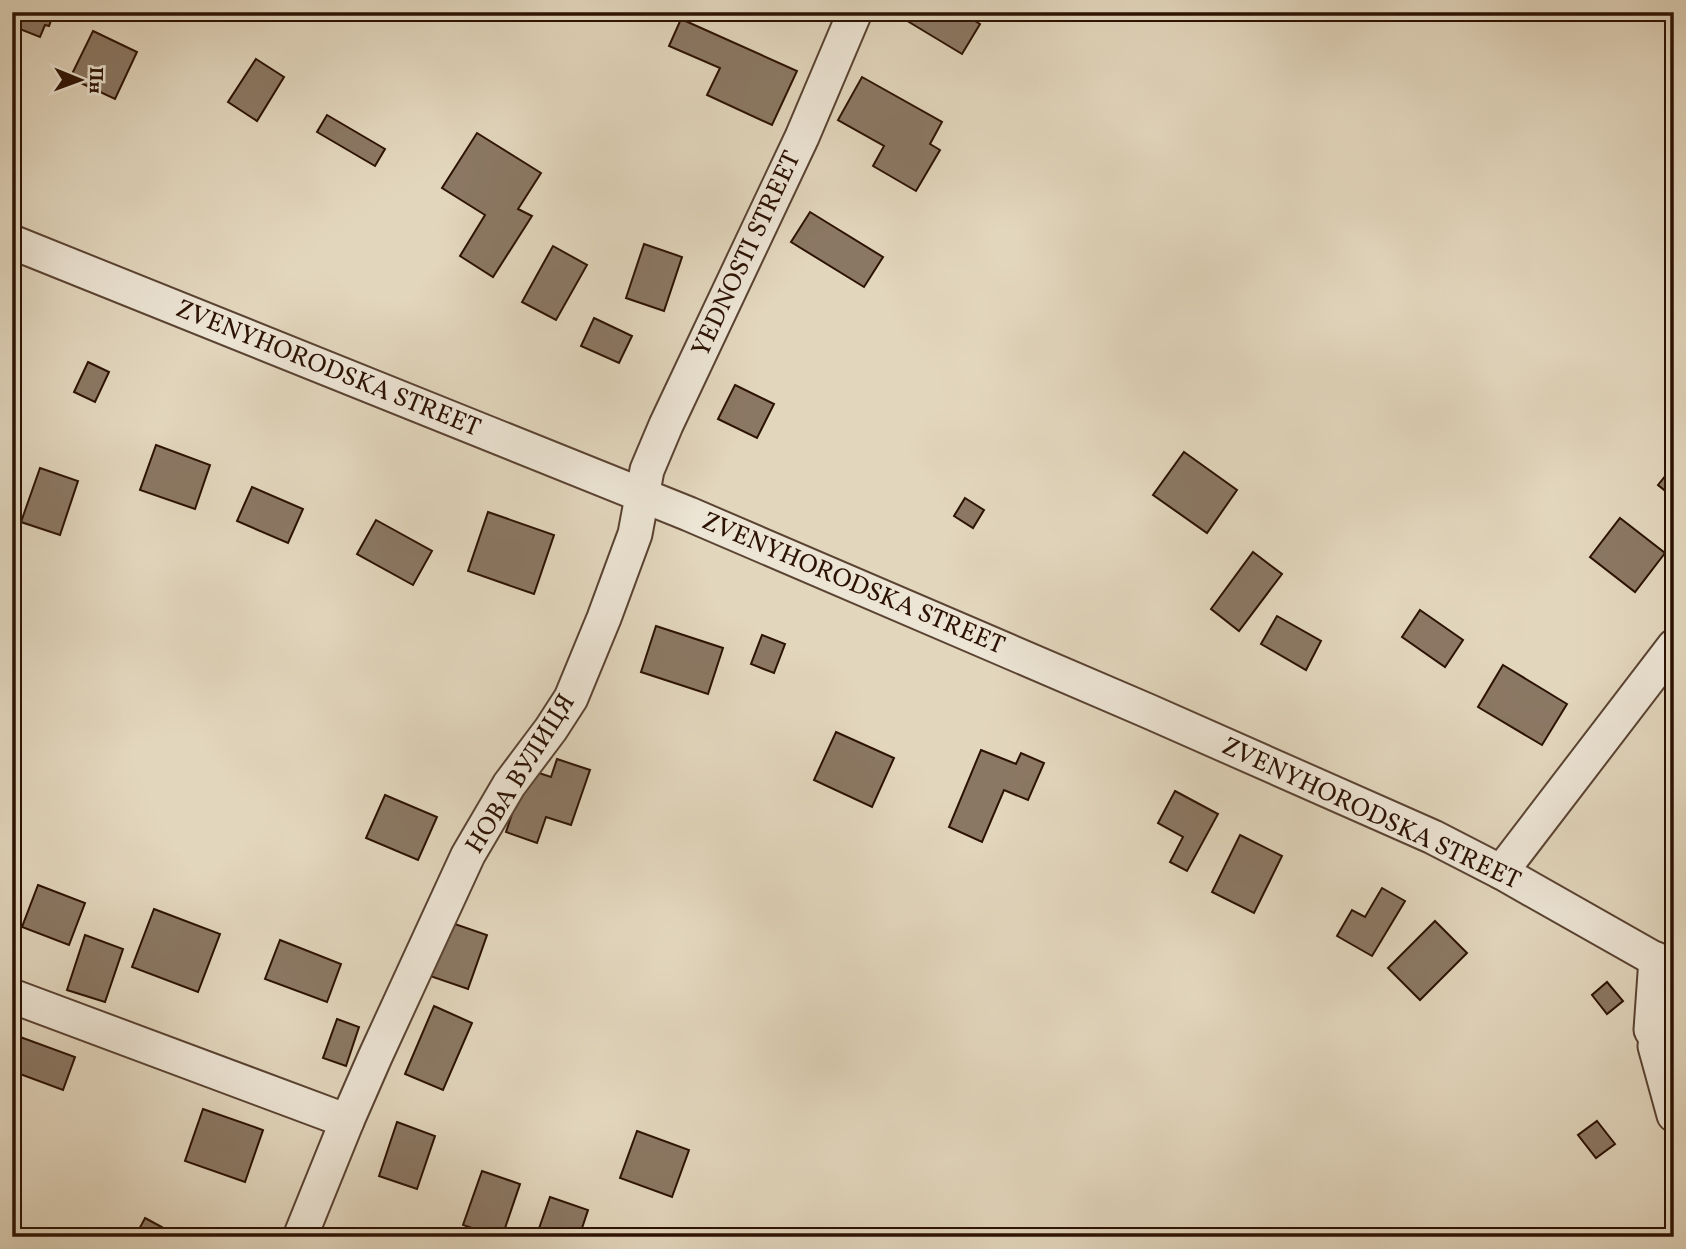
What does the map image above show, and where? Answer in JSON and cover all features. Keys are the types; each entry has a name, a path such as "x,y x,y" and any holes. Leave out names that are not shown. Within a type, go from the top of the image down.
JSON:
{"street":[{"name":"YEDNOSTI STREET","path":"642,496 647,470 666,425 802,138 855,12"},
{"name":"ZVENYHORODSKA STREET","path":"12,242 714,525 1185,727 1433,837 1501,872 1665,965"},
{"name":"НОВА ВУЛИЦЯ","path":"300,1237 347,1121 468,855 509,785 571,698 635,534 642,496"},
{"path":"1501,872 1674,646"},
{"path":"1665,965 1651,1030 1674,1115"},
{"path":"12,996 347,1121"},
{"path":"1651,1030 1674,1068"}],"building":[{"path":"14,12 54,12 49,26 45,25 40,37 12,26 17,13"},
{"path":"908,12 960,12 980,24 962,54 904,19"},
{"path":"681,19 797,71 772,125 707,95 720,68 669,46"},
{"path":"93,31 137,52 115,99 70,78"},
{"path":"256,59 284,77 257,121 228,102"},
{"path":"862,77 942,122 930,144 940,150 916,191 873,166 884,146 838,120"},
{"path":"327,115 385,149 375,166 317,132"},
{"path":"477,133 541,173 518,209 532,216 493,277 460,256 485,215 442,188"},
{"path":"810,212 883,257 864,287 791,242"},
{"path":"644,244 682,257 664,311 626,298"},
{"path":"553,246 587,265 556,320 522,302"},
{"path":"594,318 632,336 619,363 581,346"},
{"path":"88,362 109,372 95,402 74,392"},
{"path":"735,385 774,404 757,438 718,419"},
{"path":"156,445 210,465 195,509 140,490"},
{"path":"1184,452 1237,490 1207,533 1153,495"},
{"path":"1674,465 1674,498 1658,485"},
{"path":"40,468 78,481 60,535 21,522"},
{"path":"252,487 303,509 288,543 237,521"},
{"path":"965,498 984,510 973,528 954,516"},
{"path":"488,512 554,535 534,594 468,571"},
{"path":"1620,518 1665,553 1635,592 1590,557"},
{"path":"376,520 432,551 413,585 357,554"},
{"path":"1253,552 1282,574 1239,631 1211,609"},
{"path":"1420,610 1463,640 1445,667 1402,637"},
{"path":"1277,616 1321,641 1306,670 1261,644"},
{"path":"656,626 723,648 708,694 641,672"},
{"path":"762,635 785,644 774,673 751,664"},
{"path":"1503,665 1567,704 1542,745 1478,707"},
{"path":"836,732 894,758 872,807 814,780"},
{"path":"981,750 1016,764 1021,753 1044,763 1028,800 1004,790 982,842 949,827"},
{"path":"557,759 590,770 571,825 546,817 537,843 506,832 527,769 551,777"},
{"path":"1175,791 1218,814 1187,871 1170,862 1183,837 1158,823"},
{"path":"385,795 437,817 418,860 366,838"},
{"path":"1240,835 1282,856 1254,913 1212,892"},
{"path":"38,885 85,903 69,945 22,927"},
{"path":"1382,888 1405,901 1372,956 1337,936 1352,910 1365,917"},
{"path":"154,909 220,934 198,992 132,967"},
{"path":"1435,921 1467,953 1420,1000 1388,968"},
{"path":"449,922 487,935 468,989 430,976"},
{"path":"85,935 123,949 105,1002 67,990"},
{"path":"280,940 341,964 327,1002 265,979"},
{"path":"1607,982 1623,1001 1607,1014 1592,995"},
{"path":"434,1006 472,1023 443,1090 405,1074"},
{"path":"337,1019 359,1027 346,1066 323,1058"},
{"path":"12,1034 75,1057 63,1090 12,1071"},
{"path":"203,1109 263,1130 245,1182 185,1161"},
{"path":"1597,1121 1615,1144 1596,1158 1578,1135"},
{"path":"397,1122 435,1136 417,1189 379,1176"},
{"path":"637,1131 689,1150 672,1197 620,1178"},
{"path":"482,1171 520,1184 502,1237 463,1225"},
{"path":"550,1197 588,1210 579,1237 536,1237"},
{"path":"145,1218 180,1237 135,1237"}]}
